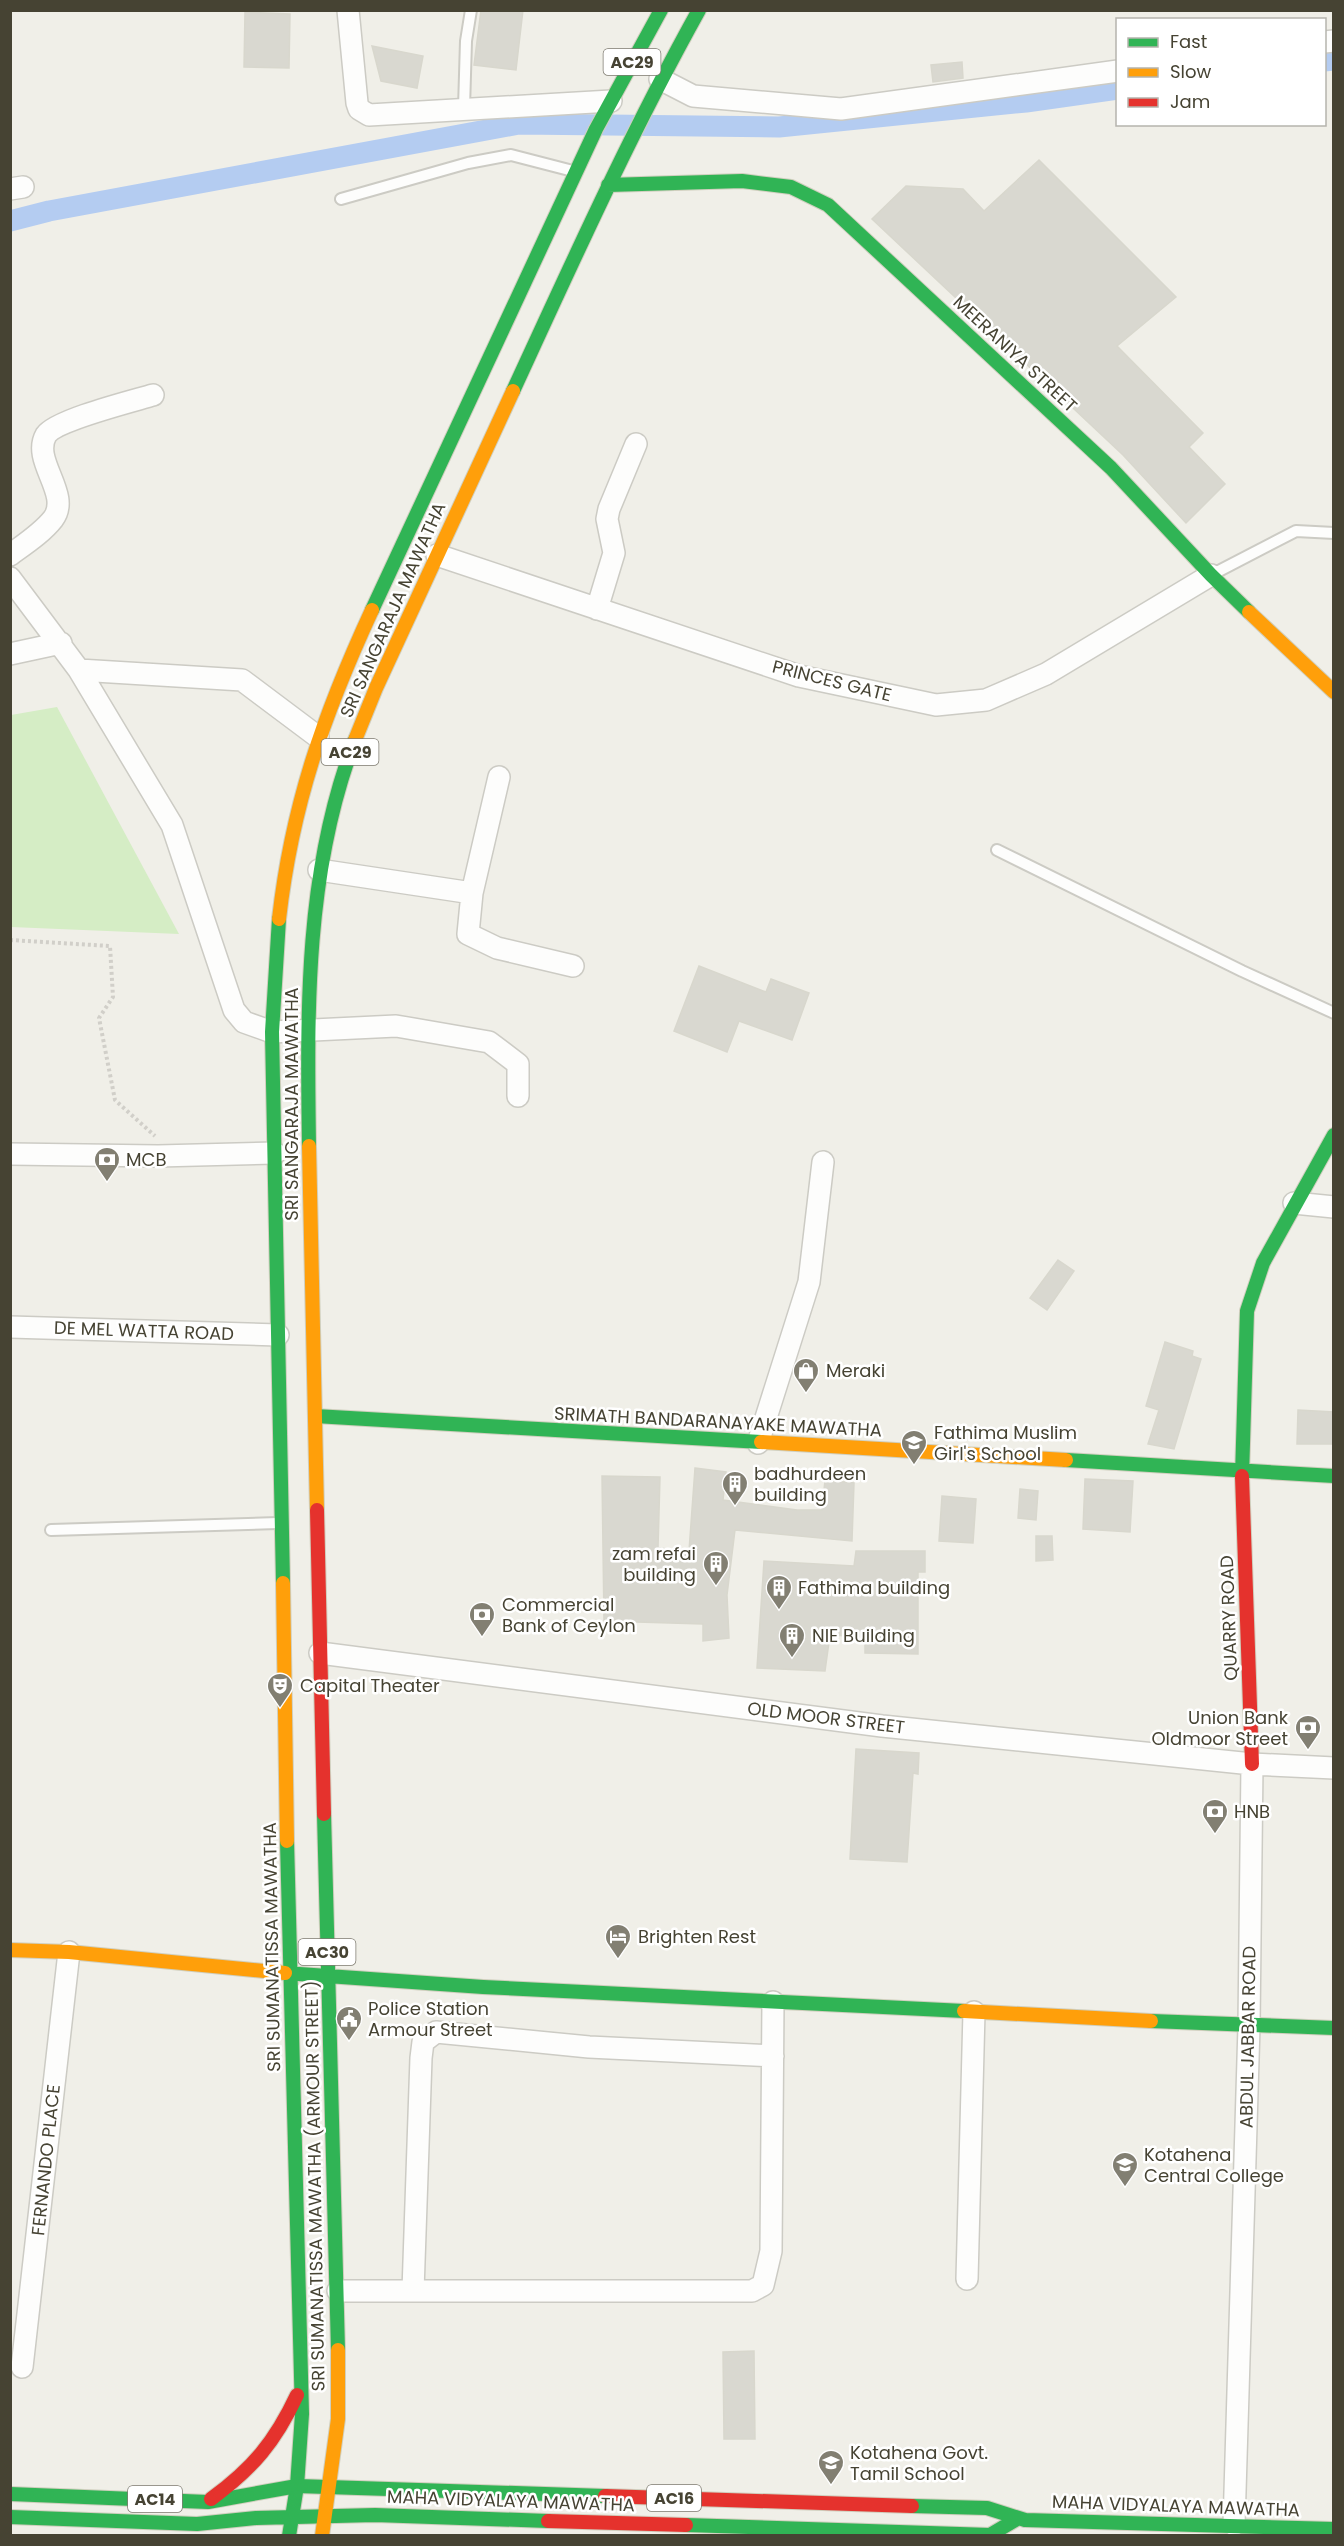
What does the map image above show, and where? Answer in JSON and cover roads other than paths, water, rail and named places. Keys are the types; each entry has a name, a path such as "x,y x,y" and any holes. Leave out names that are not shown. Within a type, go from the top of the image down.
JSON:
{"main road":[{"name":"SRI SANGARAJA MAWATHA","path":"279,1407 272,1032 277,925 299,803 318,737 342,675 578,166 661,10"},
{"name":"SRI SANGARAJA MAWATHA","path":"315,1416 307,1031 312,929 319,870 331,811 346,762 376,688 437,555 608,185 658,83 699,10"},
{"name":"MEERANIYA STREET","path":"608,185 742,181 791,187 828,205 1111,468 1211,575 1334,692"},
{"name":"QUARRY ROAD","path":"1252,1764 1242,1471 1247,1311 1263,1263 1294,1203 1334,1135"},
{"name":"SRI SUMANATISSA MAWATHA","path":"279,1407 290,1974 302,2384 297,2486 289,2535"},
{"name":"SRIMATH BANDARANAYAKE MAWATHA","path":"315,1416 1334,1476"},
{"name":"SRI SUMANATISSA MAWATHA (ARMOUR STREET)","path":"315,1416 327,1976 338,2291 338,2419 322,2535"},
{"path":"10,1950 69,1952 290,1974 773,2002 1249,2026 1334,2028"},
{"path":"207,2502 259,2461 279,2434 302,2384"},
{"name":"AC14","path":"10,2494 207,2502 297,2486 330,2487"},
{"name":"MAHA VIDYALAYA MAWATHA","path":"330,2487 987,2508 1021,2520 1334,2529"},
{"name":"MAHA VIDYALAYA MAWATHA","path":"325,2516 990,2535 1021,2520"},
{"name":"AC14","path":"10,2517 197,2524 325,2516"},
{"path":"1021,2520 1024,2535"},
{"path":"154,2523 181,2535"}],"street":[{"path":"348,10 357,103 363,113 369,115 464,108 608,108"},
{"path":"658,83 693,96 841,109 1116,70"},
{"path":"10,555 54,518 58,503 42,447 47,434 66,422 153,395"},
{"path":"597,609 614,553 607,519 609,509 636,444"},
{"name":"PRINCES GATE","path":"437,555 799,675 936,705 986,700 1046,674 1211,575"},
{"path":"10,578 80,670 172,825 234,1010 244,1022 272,1032 396,1026 489,1042 518,1064 518,1096"},
{"path":"10,654 61,643"},
{"path":"80,670 242,680 318,737"},
{"path":"499,777 472,893 468,934 497,948 573,966"},
{"path":"319,870 472,893"},
{"path":"10,1154 158,1156 274,1153"},
{"path":"758,1443 809,1282 823,1162"},
{"path":"1294,1203 1334,1207"},
{"name":"DE MEL WATTA ROAD","path":"10,1327 278,1335"},
{"name":"OLD MOOR STREET","path":"320,1653 882,1726 1252,1764 1334,1768"},
{"name":"ABDUL JABBAR ROAD","path":"1234,2525 1249,2026 1252,1764"},
{"name":"FERNANDO PLACE","path":"22,2367 69,1952"},
{"path":"338,2291 752,2292 763,2285 771,2251 773,2002"},
{"path":"967,2279 974,2012"},
{"path":"413,2291 420,2058 423,2042 436,2032 589,2047 773,2056"}],"lane":[{"path":"464,108 466,41 471,10"},
{"path":"341,199 468,163 511,155 578,166"},
{"path":"1211,575 1296,531 1334,533"},
{"path":"997,850 1242,971 1334,1013"},
{"path":"51,1530 281,1523"}],"waterway":[{"path":"1326,61 1334,60"},
{"path":"10,221 49,211 519,124 779,127 1026,102 1116,89"}],"place":[{"name":"MCB","path":"107,1183"},
{"name":"Meraki","path":"806,1394"},
{"name":"Fathima Muslim Girl's School","path":"914,1466"},
{"name":"badhurdeen building","path":"735,1507"},
{"name":"zam refai building","path":"716,1587"},
{"name":"Fathima building","path":"779,1611"},
{"name":"Commercial Bank of Ceylon","path":"482,1638"},
{"name":"NIE Building","path":"792,1659"},
{"name":"Capital Theater","path":"280,1709"},
{"name":"Union Bank Oldmoor Street","path":"1308,1751"},
{"name":"HNB","path":"1215,1835"},
{"name":"Brighten Rest","path":"618,1960"},
{"name":"Police Station Armour Street","path":"349,2042"},
{"name":"Kotahena Central College","path":"1125,2188"},
{"name":"Kotahena Govt. Tamil School","path":"831,2486"}]}
